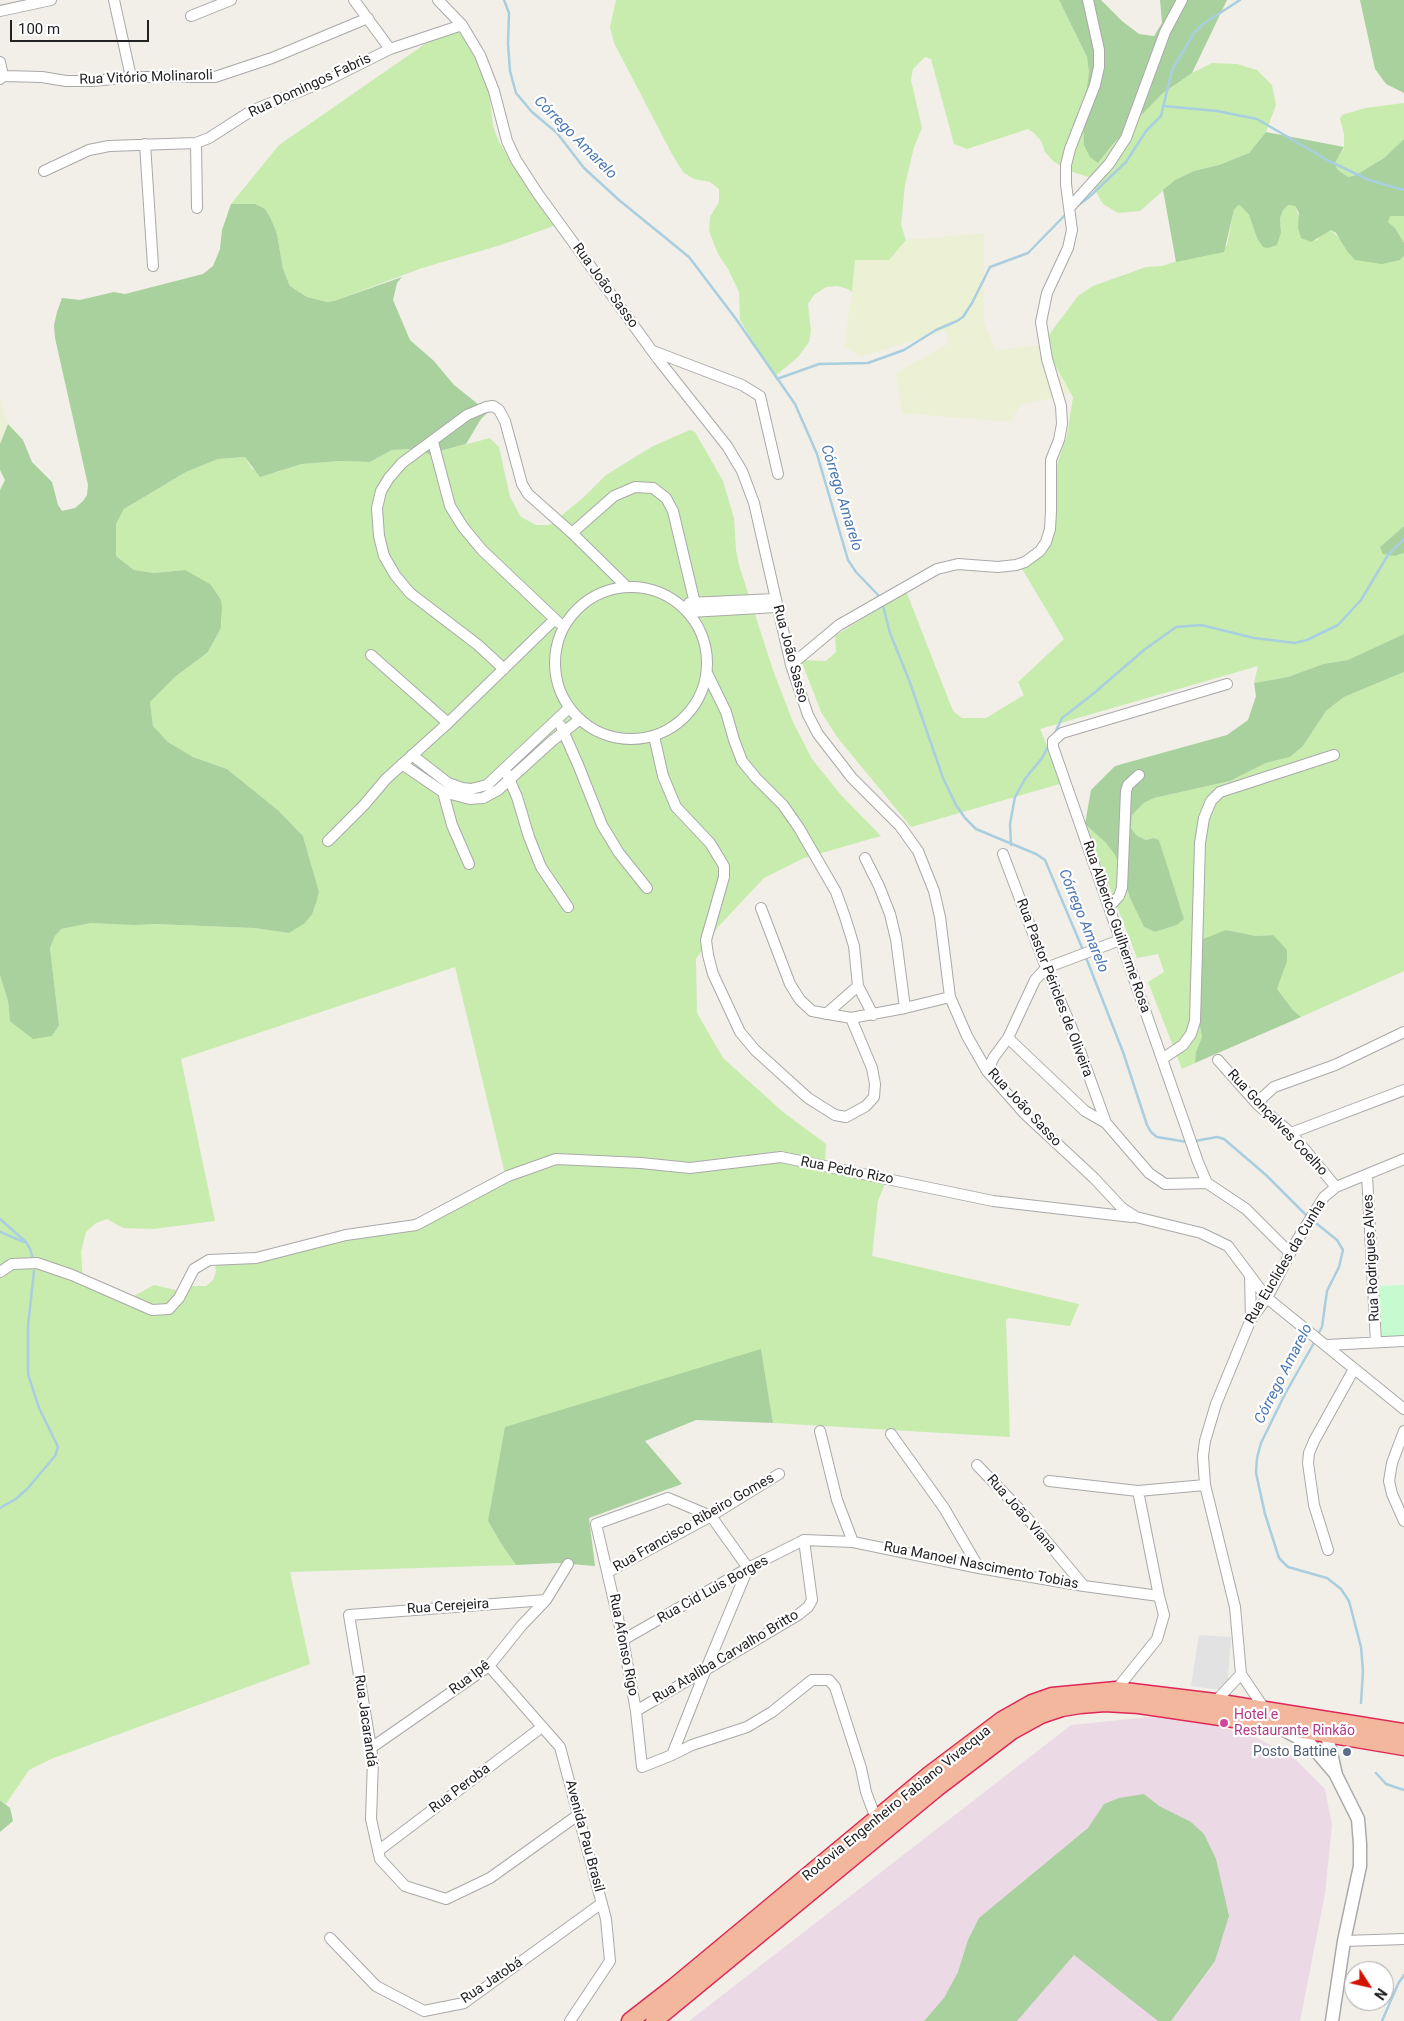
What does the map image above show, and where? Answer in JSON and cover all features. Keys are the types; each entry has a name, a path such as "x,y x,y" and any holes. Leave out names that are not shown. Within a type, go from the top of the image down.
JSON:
{"highway":[{"name":"Rodovia Engenheiro Fabiano Vivacqua","path":"660,2016 805,1887 933,1781 1002,1720 1032,1703 1052,1696 1116,1690 1215,1702 1327,1733"},
{"name":"Rodovia Engenheiro Fabiano Vivacqua","path":"630,2021 805,1887 876,1819 1012,1731 1041,1715 1062,1708 1080,1705 1114,1703 1268,1718"},
{"path":"1327,1733 1404,1732"},
{"path":"1327,1733 1404,1747"},
{"path":"660,2016 675,1986"}],"street":[{"path":"0,11 51,0"},
{"path":"114,0 131,77"},
{"path":"191,16 230,0"},
{"path":"354,0 390,49"},
{"name":"Rua João Sasso","path":"438,0 462,25 480,55 487,72 506,141 516,160 538,194 653,351 727,446 742,471 754,503 791,665 808,715 818,734 852,778 900,826 918,851 934,891 940,917 950,997 967,1036 988,1071 1042,1131 1094,1178 1122,1208 1136,1217 1201,1233 1228,1246 1267,1298 1404,1409"},
{"path":"791,665 839,625 937,569 947,565 958,564 998,567 1016,565 1026,562 1040,552 1046,542 1051,520 1051,460 1059,440 1062,424 1061,406 1047,359 1041,322 1047,293 1068,248 1072,230 1066,184 1066,165 1072,142 1095,84 1099,67 1100,50 1088,0"},
{"path":"1070,207 1109,164 1126,138 1165,32 1182,0"},
{"name":"Rua Vitório Molinaroli","path":"2,77 84,81 131,77 215,77 272,58 368,18"},
{"name":"Rua Domingos Fabris","path":"44,171 89,150 109,146 196,144 209,138 251,111 328,80 390,49 462,25"},
{"path":"0,62 2,77"},
{"path":"145,144 153,266"},
{"path":"196,144 197,208"},
{"path":"653,351 742,385 760,396 778,474"},
{"path":"504,669 478,645 410,593 395,575 384,556 379,536 377,508 381,492 389,478 402,463 433,442 467,415 486,406 492,406 499,410 505,421 522,484 537,504 572,533 627,586"},
{"path":"433,442 450,506 463,527 482,550 564,627"},
{"path":"572,533 614,496 635,487 653,488 666,498 673,511 693,609 704,641 707,673 701,694 690,712 673,727 654,736 634,740 614,738 596,731 579,720 569,708 559,690 555,669 556,647 564,627 580,606 602,592 627,586 646,588 664,594 693,609 776,603"},
{"path":"328,841 402,764 448,723 555,619"},
{"path":"371,655 448,723"},
{"path":"707,673 726,712 742,761 783,805 799,828 836,892 854,946 858,986 873,1015"},
{"name":"Rua Alberico Guilherme Rosa","path":"1207,1182 1120,940 1053,747 1053,741 1062,733 1227,684"},
{"path":"412,755 448,782 462,788 471,789 487,785 569,708"},
{"path":"556,720 564,730 602,825 619,852 647,888"},
{"path":"402,764 443,792 470,800 483,798 498,790 564,730 579,720"},
{"path":"654,736 663,776 676,807 710,843 724,866 724,877 706,940 713,974 740,1032 756,1050 808,1098 835,1115 846,1117 866,1106 874,1097 875,1084 872,1068 851,1018"},
{"path":"1162,1059 1183,1045 1191,1034 1195,1021 1200,842 1204,818 1211,800 1220,792 1334,755"},
{"path":"503,769 510,779 541,867 568,907"},
{"path":"1109,907 1119,896 1122,888 1126,791 1128,785 1139,775"},
{"path":"443,792 452,825 469,864"},
{"name":"Rua Pastor Péricles de Oliveira","path":"1003,854 1046,968 1071,1026 1106,1123"},
{"path":"865,858 890,914 897,947 904,1008"},
{"path":"761,908 790,984 800,1000 812,1011 851,1018 873,1015 950,997"},
{"path":"988,1071 994,1057 1008,1038 1032,986 1046,968 1120,940"},
{"path":"826,1014 858,986"},
{"path":"1258,1105 1267,1092 1274,1087 1335,1065 1404,1032"},
{"path":"1008,1038 1085,1112 1106,1123 1149,1173 1165,1184 1207,1182 1246,1209 1290,1254"},
{"name":"Rua Gonçalves Coelho","path":"1218,1060 1258,1105 1291,1133 1336,1186"},
{"path":"1291,1133 1404,1090"},
{"name":"Rua Pedro Rizo","path":"0,1272 12,1264 36,1263 72,1275 152,1310 169,1309 179,1298 194,1270 209,1260 256,1258 346,1235 416,1225 508,1176 556,1158 690,1168 780,1157 993,1201 1136,1217"},
{"name":"Rua Euclides da Cunha","path":"1268,1718 1242,1674 1236,1607 1205,1485 1203,1456 1205,1440 1216,1404 1251,1319 1267,1298 1310,1218 1324,1197 1336,1186 1404,1159"},
{"name":"Rua Rodrigues Alves","path":"1367,1174 1376,1342"},
{"path":"1250,1276 1251,1319"},
{"path":"1319,1339 1376,1342 1404,1341"},
{"path":"1328,1550 1314,1505 1308,1463 1309,1453 1354,1369"},
{"path":"820,1431 837,1500 853,1542"},
{"path":"1404,1431 1392,1463 1389,1481 1392,1494 1404,1521"},
{"path":"891,1434 944,1508 980,1568"},
{"name":"Rua João Viana","path":"977,1465 1023,1513 1084,1586"},
{"name":"Rua Francisco Ribeiro Gomes","path":"608,1572 711,1516 779,1474"},
{"path":"1049,1481 1138,1491 1205,1485"},
{"path":"1116,1690 1157,1640 1164,1615 1138,1491"},
{"name":"Rua Afonso Rigo","path":"672,1755 642,1768 636,1711 623,1640 596,1524 668,1498 711,1516"},
{"path":"672,1755 748,1568 711,1516"},
{"name":"Rua Manoel Nascimento Tobias","path":"804,1540 853,1542 980,1568 1084,1586 1159,1596"},
{"name":"Rua Cid Luis Borges","path":"623,1640 748,1568 804,1540"},
{"name":"Rua Ataliba Carvalho Britto","path":"636,1711 798,1615 808,1607 812,1600 804,1540"},
{"name":"Rua Ipê","path":"371,1748 488,1666 522,1625 546,1600 568,1564"},
{"name":"Rua Cerejeira","path":"349,1615 546,1600"},
{"name":"Rua Jacarandá","path":"349,1615 373,1760 371,1819 380,1859 405,1886 446,1899 490,1878 578,1815"},
{"name":"Avenida Pau Brasil","path":"488,1666 560,1746 606,1919 610,1961 570,2021"},
{"path":"1215,1702 1242,1674"},
{"path":"672,1755 692,1744 747,1727 772,1712 812,1680 829,1680 836,1687 861,1768 866,1792 876,1819"},
{"path":"1268,1718 1310,1744 1336,1774"},
{"name":"Rua Peroba","path":"378,1851 542,1727"},
{"path":"1310,1744 1327,1733 1336,1774 1358,1819 1360,1844 1360,1866 1344,1941 1332,2021"},
{"name":"Rua Jatobá","path":"330,1938 376,1986 424,2011 464,2003 602,1903"},
{"path":"1344,1941 1404,1939"}],"shaded area":[{"path":"1199,1635 1231,1637 1228,1679 1220,1690 1191,1686"},
{"path":"1149,1717 1204,1722 1255,1737 1292,1756 1325,1789 1332,1825 1325,1894 1300,2021 689,2021 1071,1725"}],"green space":[{"path":"616,0 1059,0 1087,57 1089,72 1087,97 1098,163 1113,144 1163,93 1190,74 1212,63 1237,64 1257,70 1272,85 1276,105 1266,132 1249,153 1219,165 1194,171 1175,180 1140,211 1118,213 1103,204 1095,190 1094,179 1067,170 1053,161 1045,152 1041,141 1028,129 967,149 954,144 931,59 925,57 913,69 911,80 922,128 914,147 905,185 901,225 906,240 889,260 855,260 852,292 837,286 826,287 814,295 808,304 811,331 809,342 798,357 774,377 740,320 739,292 718,254 709,231 710,217 719,202 719,189 710,182 694,179 683,172 672,154 614,43 610,27"},
{"path":"1059,0 1101,0 1122,21 1139,34 1154,36 1162,23 1160,0 1227,0 1192,73 1163,93 1113,144 1098,163 1090,157 1084,145 1083,119 1089,72 1087,57"},
{"path":"1360,0 1404,0 1404,93 1386,84 1375,69"},
{"path":"457,30 468,41 489,92 493,126 499,142 525,184 556,225 501,245 422,268 334,301 327,302 307,297 290,286 283,269 277,234 271,219 255,204 231,204 279,145 438,35"},
{"path":"1404,103 1404,139 1402,141 1384,158 1356,175 1348,177 1337,169 1335,162 1344,149 1344,134 1340,119 1342,115 1365,108"},
{"path":"1266,132 1344,147 1335,163 1337,169 1348,177 1356,175 1384,158 1404,139 1404,216 1390,216 1388,222 1395,228 1404,243 1404,256 1400,260 1382,264 1355,260 1336,233 1331,230 1311,242 1301,238 1298,228 1299,213 1295,206 1288,205 1283,210 1280,218 1281,232 1277,245 1268,248 1263,247 1257,238 1249,215 1238,205 1234,210 1224,252 1176,262 1163,190 1175,180 1194,171 1219,165 1249,153"},
{"path":"231,204 255,204 265,209 277,234 283,269 290,286 307,297 327,302 334,301 402,277 397,283 393,300 410,340 434,361 454,385 488,412 481,419 466,444 429,454 411,449 392,450 370,462 340,461 302,464 260,477 245,457 218,459 186,472 124,509 116,524 116,556 134,570 154,573 185,570 210,584 221,600 221,628 208,652 175,677 150,702 153,726 168,742 193,757 227,769 279,811 303,836 319,892 312,914 305,923 289,933 254,928 154,924 91,923 61,929 55,936 50,948 59,1025 52,1036 33,1039 10,1021 8,1001 0,975 0,490 5,480 0,470 0,444 8,424 23,440 32,462 52,482 58,505 62,511 75,508 83,501 87,495 88,485 55,338 54,325 62,298 80,300 114,292 125,294 203,274 213,266 220,249 222,230"},
{"path":"1238,204 1249,215 1257,238 1281,232 1280,218 1283,210 1288,205 1295,206 1300,219 1298,228 1316,241 1322,234 1331,230 1341,240 1347,251 1400,260 1404,256 1404,526 1380,547 1395,556 1404,553 1404,634 1348,660 1323,664 1288,677 1254,683 1258,666 1040,729 1063,783 911,827 837,737 821,712 801,660 826,661 836,652 835,636 906,591 953,711 962,718 986,718 1024,695 1018,682 1064,639 1022,569 1043,552 1055,471 1067,435 1073,397 1044,345 1051,332 1078,296 1093,286 1146,267 1162,266 1227,245 1234,210"},
{"path":"1389,216 1404,216 1404,243 1395,228 1388,222"},
{"path":"984,233 984,323 996,350 1043,345 1072,394 1020,405 1011,422 902,413 896,373 948,344 946,330 861,357 844,346 855,260 889,260 906,240"},
{"path":"0,397 8,424 0,444"},
{"path":"690,430 695,432 723,481 734,518 739,565 773,670 793,722 812,759 841,795 881,836 804,858 764,878 718,927 696,959 697,1013 723,1058 783,1112 826,1144 825,1164 886,1181 878,1201 872,1256 1079,1304 1070,1326 1009,1318 1006,1320 1010,1437 773,1423 761,1349 488,1521 516,1565 290,1572 310,1664 51,1759 29,1770 6,1804 0,1800 0,975 8,1001 10,1021 59,1025 50,948 55,936 61,929 91,923 154,924 254,928 289,933 317,900 319,892 303,836 279,811 227,769 193,757 168,742 153,726 150,702 175,677 208,652 221,628 221,600 185,570 154,573 134,570 116,556 116,524 124,509 186,472 218,459 245,457 252,469 274,473 302,464 340,461 370,462 392,450 411,449 429,454 490,438 499,447 510,497 521,517 536,525 550,525 584,497 606,475 653,446","holes":["455,967 507,1182 381,1232 215,1261 216,1272 213,1280 206,1286 190,1286 176,1290 154,1285 132,1297 104,1283 89,1280 83,1281 81,1252 86,1232 96,1223 107,1219 123,1228 153,1229 215,1221 181,1059"]},
{"path":"1404,526 1404,553 1395,556 1383,554 1380,547"},
{"path":"1404,634 1404,672 1344,697 1326,711 1303,746 1290,757 1266,763 1230,781 1154,798 1144,803 1132,815 1131,828 1136,835 1146,840 1153,838 1159,840 1184,919 1177,925 1155,932 1144,927 1130,898 1115,855 1106,843 1085,824 1091,790 1115,766 1227,735 1248,720 1256,696 1254,683 1288,677 1323,664 1348,660"},
{"path":"1404,672 1404,971 1301,1017 1293,1010 1277,989 1281,976 1273,935 1256,936 1226,930 1193,959 1190,974 1202,1037 1196,1052 1195,1063 1182,1069 1148,982 1164,972 1158,954 1137,958 1085,824 1106,843 1115,855 1130,898 1144,927 1155,932 1177,925 1184,919 1159,841 1153,838 1146,840 1136,835 1131,829 1132,815 1144,803 1154,798 1230,781 1266,763 1290,757 1303,746 1326,711 1344,697"},
{"path":"1226,930 1256,936 1273,935 1287,950 1287,961 1277,989 1293,1010 1301,1017 1195,1063 1196,1052 1202,1037 1190,974 1193,959 1198,941"},
{"path":"1404,1285 1404,1336 1382,1337 1378,1286"},
{"path":"761,1349 773,1423 696,1420 645,1441 682,1484 589,1518 595,1566 558,1563 516,1565 488,1521 505,1427"},
{"path":"1144,1794 1159,1806 1191,1822 1204,1834 1216,1859 1229,1916 1215,1961 1171,2021 1158,2021 1074,1955 1017,2021 924,2021 944,1998 958,1972 968,1940 979,1918 1088,1828 1104,1804 1119,1798"},
{"path":"0,1800 10,1808 13,1821 0,1832"}],"waterway":[{"name":"Córrego Amarelo","path":"504,0 509,13 508,44 510,71 516,93 532,112 557,133 584,168 619,200 689,257 736,319 795,404 817,454 848,560 856,572 880,597"},
{"path":"1077,206 1126,162 1146,131 1161,116 1172,70 1194,33 1203,24 1240,0"},
{"path":"1163,106 1217,111 1257,119 1329,161 1369,180 1404,190"},
{"path":"777,379 819,364 868,363 904,350 936,330 957,321 963,317 972,303 990,267 1028,253 1067,213"},
{"path":"1054,735 1062,718 1144,650 1176,627 1201,625 1254,638 1295,643 1307,640 1338,625 1361,600 1388,555 1404,539"},
{"name":"Córrego Amarelo","path":"882,602 890,633 909,680 943,778 956,805 976,829 1036,854 1045,860 1083,950"},
{"path":"1011,845 1010,824 1015,797 1049,745"},
{"name":"Córrego Amarelo","path":"1085,955 1123,1052 1147,1125 1157,1137 1187,1142"},
{"name":"Córrego Amarelo","path":"1195,1141 1217,1137 1224,1139 1266,1175 1308,1217"},
{"path":"0,1219 26,1242 33,1259"},
{"name":"Córrego Amarelo","path":"1312,1220 1337,1240 1343,1250 1339,1267 1327,1291 1322,1327 1317,1336"},
{"path":"0,1232 24,1242"},
{"path":"0,1508 16,1499 28,1488 55,1456 58,1447 39,1408 28,1374 28,1326 34,1271"},
{"name":"Córrego Amarelo","path":"1315,1341 1285,1394 1261,1443 1256,1473 1265,1514 1279,1558 1288,1567 1327,1578 1341,1589 1349,1601 1361,1647 1363,1671 1361,1703"},
{"name":"Córrego Amarelo","path":"1376,1773 1386,1784 1404,1790"},
{"name":"Córrego Amarelo","path":"1382,2021 1398,1984 1404,1975"}],"place":[{"name":"Hotel e Restaurante Rinkão","path":"1224,1723"},
{"name":"Posto Battine","path":"1347,1752"}]}
